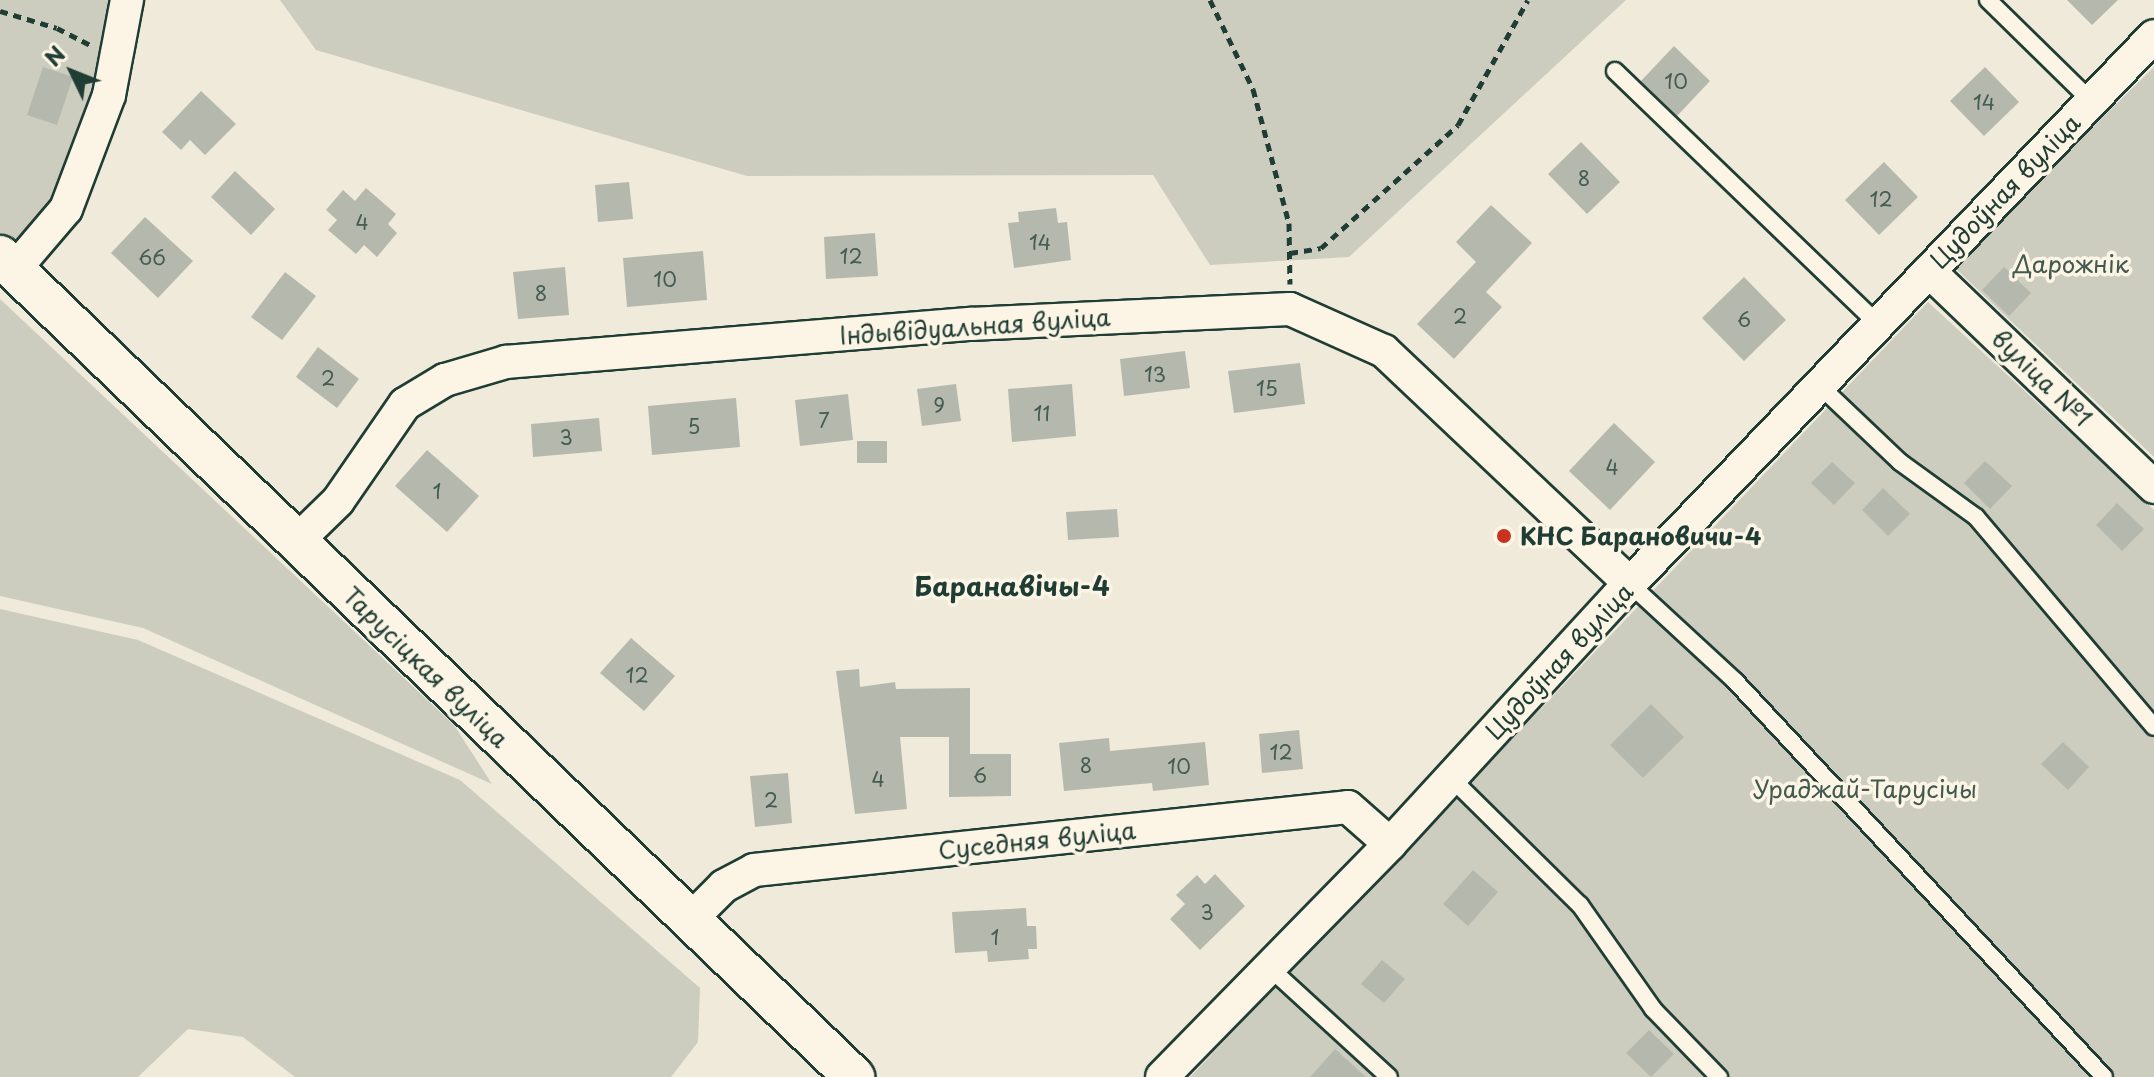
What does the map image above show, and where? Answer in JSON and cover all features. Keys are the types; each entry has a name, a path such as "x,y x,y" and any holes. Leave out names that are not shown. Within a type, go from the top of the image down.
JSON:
{"street":[{"path":"7,263 66,209 109,95 127,0"},
{"name":"Цудоўная вуліца","path":"1162,1077 1390,844 1630,584 2091,101 2151,43"},
{"name":"Тарусіцкая вуліца","path":"7,263 854,1077"},
{"name":"вуліца №1","path":"1929,271 2154,487"},
{"name":"Індывідуальная вуліца","path":"297,541 338,501 405,404 445,380 506,362 970,324 1290,309 1384,351 1630,584"},
{"name":"Суседняя вуліца","path":"689,921 724,886 754,870 770,868 1348,807 1390,844"}],"lane":[{"path":"1988,0 2091,101"},
{"path":"1615,71 1878,324"},
{"path":"1820,386 1900,462 1976,517 2154,727"},
{"path":"1630,584 1735,681 2104,1077"},
{"path":"1451,778 1580,905 1653,1009 1719,1077"},
{"path":"1270,968 1389,1077"}],"path":[{"path":"1210,0 1253,89 1289,223 1290,309"},
{"path":"1290,253 1321,248 1458,125 1528,0"},
{"path":"0,11 57,28 91,46 114,67 109,95"}],"green space":[{"path":"0,0 127,0 67,209 0,256"},
{"path":"280,0 1626,0 1349,257 1210,265 1153,175 747,176 316,50"},
{"name":"Дарожнік","path":"2154,67 2154,457 1952,265"},
{"path":"0,299 454,725 492,784 143,628 0,596"},
{"name":"Ураджай-Тарусічы","path":"1928,302 2154,510 2154,1077 1190,1077"},
{"path":"0,609 138,640 460,780 700,988 698,1042 671,1077 295,1077 243,1037 188,1029 138,1077 0,1077"}],"building":[{"path":"2067,0 2118,0 2092,25"},
{"path":"1674,46 1710,81 1677,116 1641,81"},
{"path":"43,67 73,77 57,125 27,115"},
{"path":"1985,67 2019,102 1984,136 1950,101"},
{"path":"201,91 236,124 205,155 190,140 181,150 162,132"},
{"path":"1581,142 1620,182 1587,214 1548,174"},
{"path":"1884,162 1918,197 1879,235 1845,200"},
{"path":"235,171 275,209 251,235 211,197"},
{"path":"629,182 633,219 598,222 595,185"},
{"path":"366,188 396,214 388,224 397,233 377,257 364,245 356,254 328,230 337,220 326,210 343,190 355,201"},
{"path":"1491,205 1532,243 1486,292 1502,307 1454,359 1417,324 1476,262 1456,242"},
{"path":"1056,208 1058,223 1067,222 1071,260 1014,268 1008,223 1019,222 1018,212"},
{"path":"145,217 193,261 158,298 111,253"},
{"path":"875,233 878,276 826,279 824,237"},
{"path":"703,251 707,300 627,307 623,258"},
{"path":"565,267 569,315 518,319 513,272"},
{"path":"2004,267 2031,293 2009,316 1982,290"},
{"path":"285,272 316,296 282,340 251,317"},
{"path":"1744,277 1786,320 1744,361 1702,318"},
{"path":"318,347 359,379 337,408 296,377"},
{"path":"1185,351 1190,388 1124,396 1120,359"},
{"path":"1300,363 1305,404 1234,413 1228,371"},
{"path":"956,384 961,421 922,426 917,389"},
{"path":"1072,384 1076,436 1012,442 1008,389"},
{"path":"848,394 853,440 800,446 795,400"},
{"path":"736,398 740,447 652,455 648,406"},
{"path":"599,418 602,451 533,457 531,424"},
{"path":"1614,423 1655,462 1610,510 1569,471"},
{"path":"857,441 887,441 887,463 857,463"},
{"path":"427,450 479,496 447,532 395,486"},
{"path":"1985,461 2012,486 1990,509 1964,483"},
{"path":"1832,462 1855,483 1834,505 1811,483"},
{"path":"1883,488 1910,514 1888,536 1862,510"},
{"path":"2117,503 2144,529 2122,551 2096,525"},
{"path":"1117,509 1119,537 1068,540 1066,512"},
{"path":"631,638 675,676 644,711 600,673"},
{"path":"859,669 860,687 895,682 896,689 970,688 970,754 1011,754 1011,796 949,797 949,737 900,737 907,809 855,814 836,671"},
{"path":"1651,704 1684,737 1643,778 1610,745"},
{"path":"1299,730 1303,769 1262,773 1259,734"},
{"path":"1109,738 1110,751 1205,742 1209,785 1153,791 1152,783 1064,791 1059,743"},
{"path":"2063,742 2089,767 2068,790 2041,764"},
{"path":"788,773 792,823 755,827 750,776"},
{"path":"1473,870 1498,892 1468,926 1443,904"},
{"path":"1215,874 1245,906 1200,950 1170,919 1185,904 1176,895 1197,875 1205,884"},
{"path":"1026,908 1027,926 1036,926 1037,949 1028,949 1029,959 988,962 987,951 955,953 952,912"},
{"path":"1382,960 1405,979 1384,1003 1361,984"},
{"path":"1649,1030 1674,1054 1651,1077 1626,1053"},
{"path":"1335,1049 1366,1077 1310,1077"}],"place":[{"name":"КНС Барановичи-4","path":"1504,536"}],"district":[{"name":"Баранавічы-4","path":"1012,586"}]}
